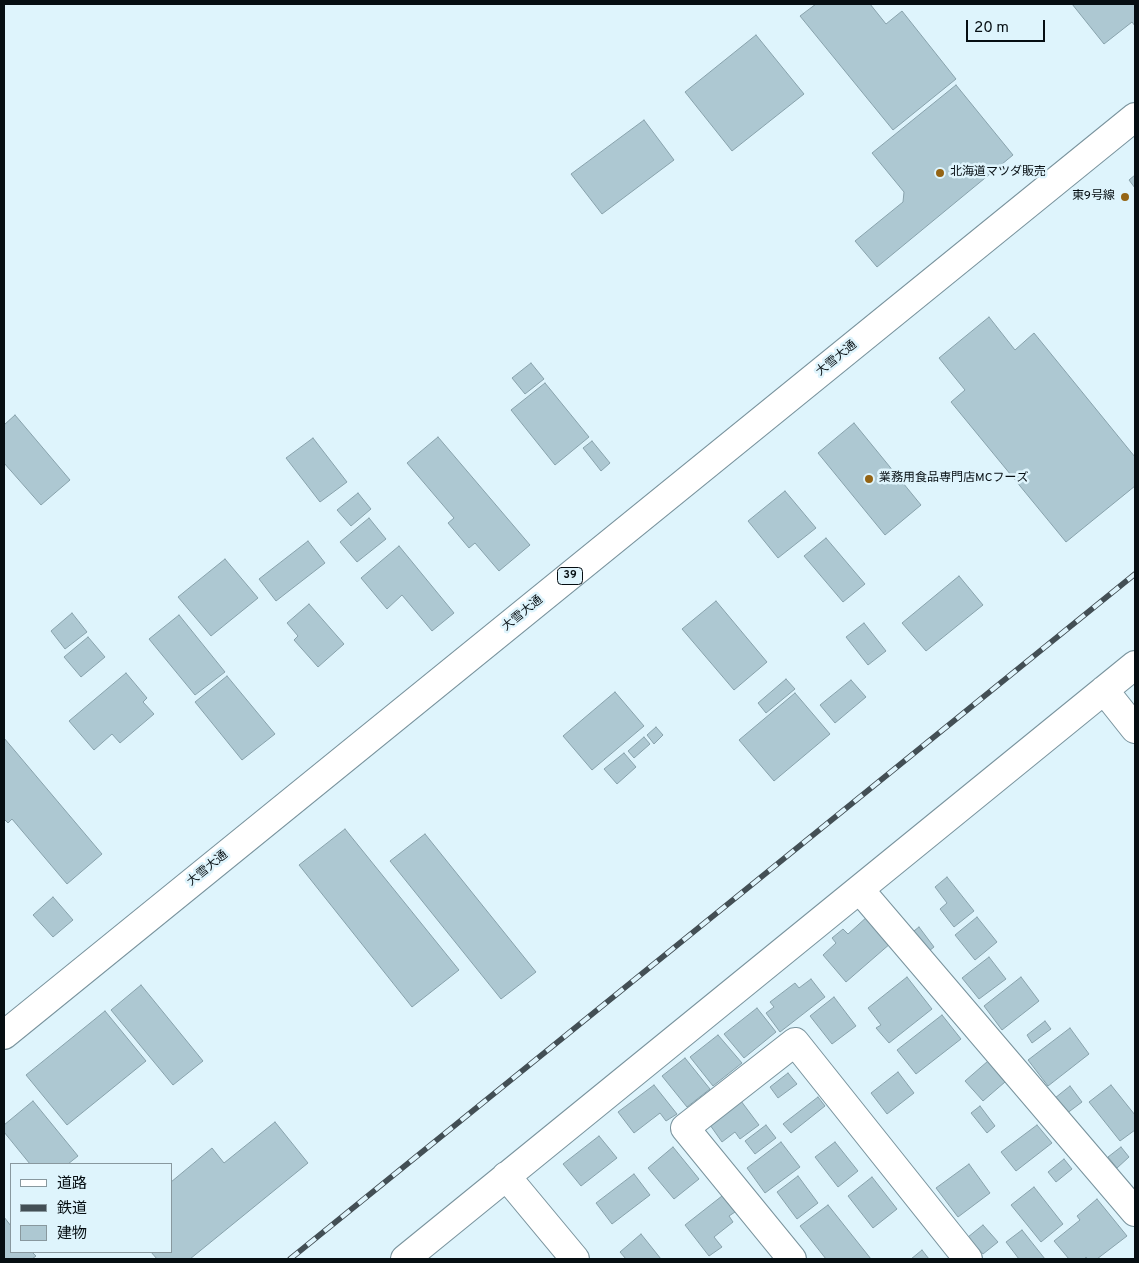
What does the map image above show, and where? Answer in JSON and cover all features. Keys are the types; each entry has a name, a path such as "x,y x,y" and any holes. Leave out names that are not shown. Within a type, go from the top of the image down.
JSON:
{"main road":[{"name":"大雪大通","path":"4,1035 1135,118"},
{"path":"405,1259 1135,665"},
{"path":"1104,690 1135,729"},
{"path":"860,890 1135,1212"},
{"path":"792,1259 685,1128 795,1042 968,1259"},
{"path":"506,1176 575,1259"}],"building":[{"path":"816,4 870,4 886,24 902,11 956,79 893,130 800,16"},
{"path":"1072,4 1135,4 1135,26 1132,22 1104,44"},
{"path":"756,35 804,94 732,151 685,92"},
{"name":"北海道マツダ販売","path":"956,85 1013,155 877,267 855,241 903,202 904,192 872,153"},
{"path":"644,120 674,160 602,214 571,174"},
{"path":"1135,175 1135,188 1129,180"},
{"path":"989,317 1015,350 1034,333 1135,457 1135,486 1066,542 951,402 965,390 939,358"},
{"path":"531,363 544,379 525,394 512,378"},
{"path":"545,383 589,437 555,465 511,410"},
{"path":"15,415 70,480 41,505 4,463 4,425"},
{"name":"業務用食品専門店MCフーズ","path":"854,423 921,505 885,535 818,453"},
{"path":"438,437 530,545 499,571 475,543 469,548 448,523 454,518 407,463"},
{"path":"313,438 347,482 320,502 286,458"},
{"path":"592,441 610,463 601,471 583,448"},
{"path":"785,491 816,528 778,558 748,521"},
{"path":"358,493 371,509 351,526 337,510"},
{"path":"369,518 386,539 357,562 340,542"},
{"path":"826,538 865,584 843,602 804,556"},
{"path":"308,541 325,563 276,601 259,579"},
{"path":"399,546 454,613 432,631 402,595 387,609 361,578"},
{"path":"225,559 258,598 211,636 178,597"},
{"path":"959,576 983,605 926,651 902,623"},
{"path":"716,601 767,662 734,690 682,629"},
{"path":"309,604 344,644 318,667 294,640 298,636 287,623"},
{"path":"72,613 87,632 65,649 51,631"},
{"path":"179,615 225,672 195,695 149,639"},
{"path":"864,623 886,651 868,665 846,637"},
{"path":"88,637 105,657 81,677 64,657"},
{"path":"126,673 147,698 143,702 154,714 120,743 112,734 94,750 69,721"},
{"path":"227,676 275,734 242,760 195,702"},
{"path":"786,679 795,689 766,713 758,703"},
{"path":"851,680 866,697 835,723 820,705"},
{"path":"615,692 644,726 592,770 563,736"},
{"path":"795,693 830,734 774,781 739,740"},
{"path":"656,727 663,735 654,744 647,735"},
{"path":"644,737 650,744 634,758 628,751"},
{"path":"4,738 102,854 67,884 12,819 8,823 4,819"},
{"path":"624,753 636,767 617,784 604,769"},
{"path":"345,829 459,970 412,1007 299,865"},
{"path":"425,834 536,972 501,999 390,861"},
{"path":"947,877 974,911 954,927 940,909 947,903 935,887"},
{"path":"53,897 73,920 53,937 33,915"},
{"path":"868,916 891,943 846,982 823,955 836,943 832,938 843,929 848,934"},
{"path":"977,917 997,942 975,960 955,935"},
{"path":"919,927 934,947 925,954 910,934"},
{"path":"989,957 1006,979 979,999 962,978"},
{"path":"907,977 932,1009 889,1043 876,1028 881,1025 868,1008"},
{"path":"1021,977 1039,1001 1002,1030 984,1006"},
{"path":"811,979 825,997 780,1032 766,1013 774,1007 770,1002 795,983 799,988"},
{"path":"141,985 203,1061 173,1085 111,1010"},
{"path":"834,997 856,1026 832,1044 810,1016"},
{"path":"757,1008 776,1032 744,1058 724,1034"},
{"path":"105,1011 146,1061 67,1125 26,1075"},
{"path":"942,1015 961,1039 916,1074 897,1050"},
{"path":"1045,1021 1051,1029 1032,1043 1027,1035"},
{"path":"1070,1028 1089,1054 1048,1086 1028,1060"},
{"path":"718,1035 742,1063 713,1086 690,1057"},
{"path":"685,1058 710,1089 687,1107 662,1076"},
{"path":"988,1061 1005,1082 983,1101 965,1081"},
{"path":"898,1072 914,1093 887,1114 871,1093"},
{"path":"788,1073 797,1084 778,1098 770,1087"},
{"path":"654,1085 677,1114 666,1121 660,1113 634,1133 618,1112"},
{"path":"1111,1085 1135,1115 1135,1130 1120,1141 1089,1102"},
{"path":"1070,1086 1082,1102 1066,1114 1055,1098"},
{"path":"818,1097 825,1106 791,1133 783,1124"},
{"path":"33,1101 78,1156 69,1163 29,1163 4,1132 4,1125"},
{"path":"741,1101 759,1125 740,1139 735,1132 722,1142 710,1125"},
{"path":"980,1106 995,1126 987,1133 971,1113"},
{"path":"275,1122 308,1163 190,1259 157,1259 152,1253 172,1253 172,1181 212,1148 224,1163"},
{"path":"766,1125 776,1138 755,1154 745,1141"},
{"path":"1037,1125 1052,1143 1016,1171 1001,1152"},
{"path":"599,1136 617,1158 581,1186 563,1164"},
{"path":"781,1142 800,1167 765,1193 747,1168"},
{"path":"835,1142 858,1171 838,1187 815,1157"},
{"path":"673,1147 699,1179 674,1199 648,1168"},
{"path":"1121,1147 1129,1157 1117,1168 1108,1157"},
{"path":"1064,1159 1072,1169 1056,1182 1048,1172"},
{"path":"969,1164 990,1193 958,1217 936,1188"},
{"path":"634,1174 650,1195 612,1224 596,1203"},
{"path":"798,1176 818,1203 797,1219 777,1192"},
{"path":"872,1177 897,1209 873,1228 848,1196"},
{"path":"1034,1187 1063,1224 1041,1242 1011,1205"},
{"path":"722,1196 735,1212 729,1216 733,1222 714,1237 722,1247 709,1256 685,1225"},
{"path":"1097,1199 1127,1236 1097,1259 1088,1259 1086,1257 1084,1259 1069,1259 1054,1241 1080,1220 1077,1216"},
{"path":"828,1205 871,1259 826,1259 800,1226"},
{"path":"4,1217 10,1225 10,1253 33,1253 36,1256 32,1259 4,1259"},
{"path":"983,1225 998,1242 983,1254 968,1237"},
{"path":"1022,1230 1045,1259 1019,1259 1006,1242"},
{"path":"641,1234 661,1259 626,1259 620,1252"},
{"path":"922,1250 929,1259 911,1259"}],"railway":[{"path":"290,1259 1135,574"}],"place":[{"name":"北海道マツダ販売","path":"940,173"},
{"name":"東9号線","path":"1125,197"},
{"name":"業務用食品専門店MCフーズ","path":"869,479"}]}
